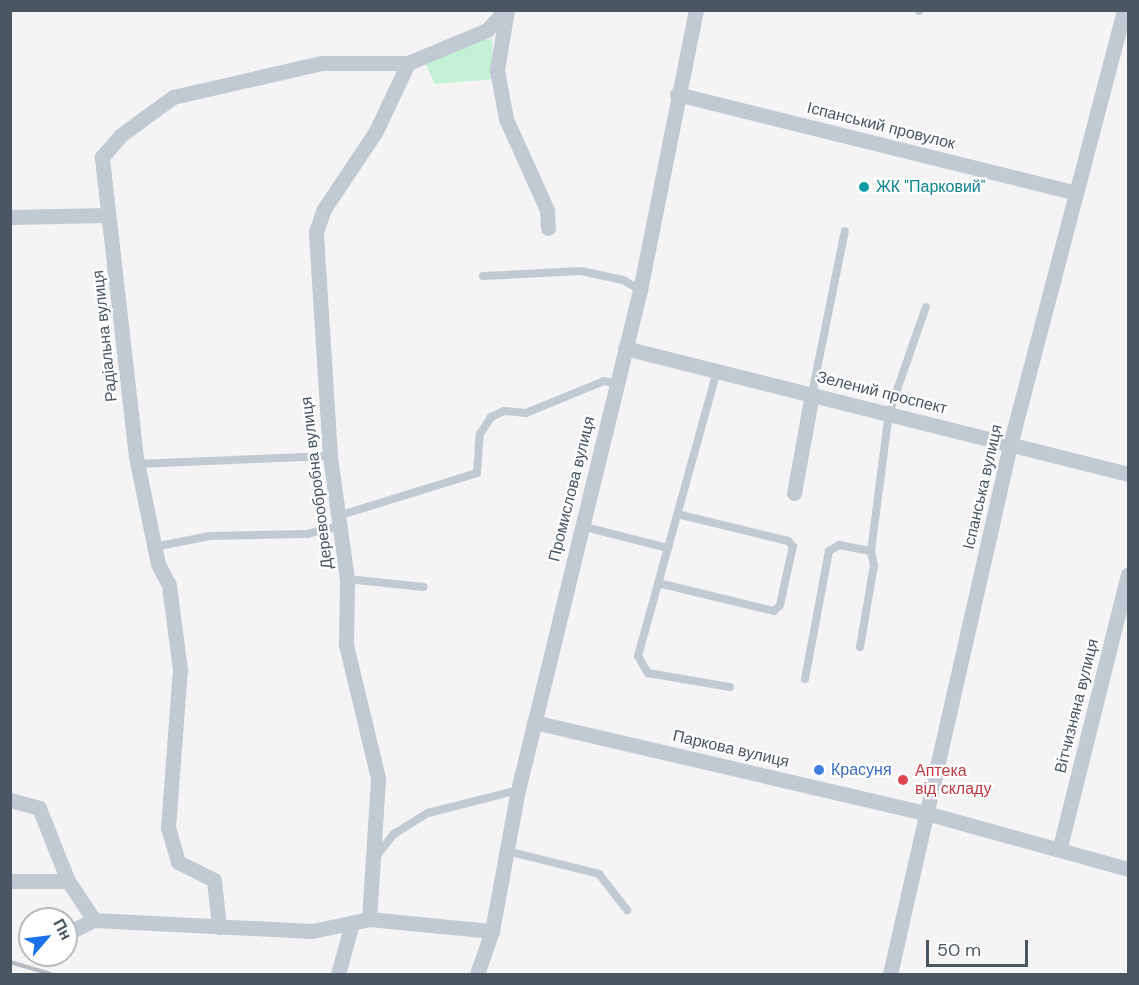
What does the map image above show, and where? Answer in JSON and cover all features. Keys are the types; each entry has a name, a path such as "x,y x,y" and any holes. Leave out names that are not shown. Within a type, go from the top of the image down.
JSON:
{"street":[{"name":"Радіальна вулиця","path":"219,927 214,880 178,862 168,828 180,670 169,585 154,547 137,464 101,171 106,147 173,97 322,63 408,63 487,30 506,10"},
{"path":"506,10 497,70 506,118 547,210 548,228"},
{"name":"Промислова вулиця","path":"477,975 492,931 518,790 640,290 677,94 696,10"},
{"name":"Іспанська вулиця","path":"890,975 1010,445 1124,10"},
{"name":"Деревообробна вулиця","path":"369,919 378,778 346,645 347,579 330,456 316,232 324,209 375,131 408,63"},
{"name":"Іспанський провулок","path":"677,94 1076,193"},
{"path":"10,218 108,215"},
{"name":"Зелений проспект","path":"625,348 1128,474"},
{"path":"794,493 812,394"},
{"name":"Вітчизняна вулиця","path":"1060,847 1128,574"},
{"name":"Паркова вулиця","path":"534,722 926,813 1060,847 1128,869"},
{"path":"10,800 39,808 68,881 94,920"},
{"path":"10,881 68,881"},
{"path":"78,928 94,920 312,932 369,919 492,931"},
{"path":"338,975 352,923"}],"lane":[{"path":"812,394 845,231"},
{"path":"483,276 581,272 622,280 640,290"},
{"path":"860,647 874,565 871,551 890,413 926,308"},
{"path":"717,371 638,656 640,664 648,673 730,687"},
{"path":"154,547 210,536 307,534 477,473 480,434 491,417 504,411 526,413 604,381 616,384"},
{"path":"137,464 330,456"},
{"path":"658,583 774,611 780,605 793,546 788,541 677,514"},
{"path":"581,526 668,548"},
{"path":"805,679 829,551 839,545 871,551"},
{"path":"347,579 424,586"},
{"path":"374,860 394,834 428,813 518,790"},
{"path":"507,851 599,874 627,910"}],"green space":[{"path":"492,39 494,79 435,84 425,63 476,41"}],"railway":[{"path":"10,962 51,974"}],"place":[{"name":"ЖК \"Парковий\"","path":"864,187"},
{"name":"Красуня","path":"819,770"},
{"name":"Аптека від складу","path":"903,780"}]}
